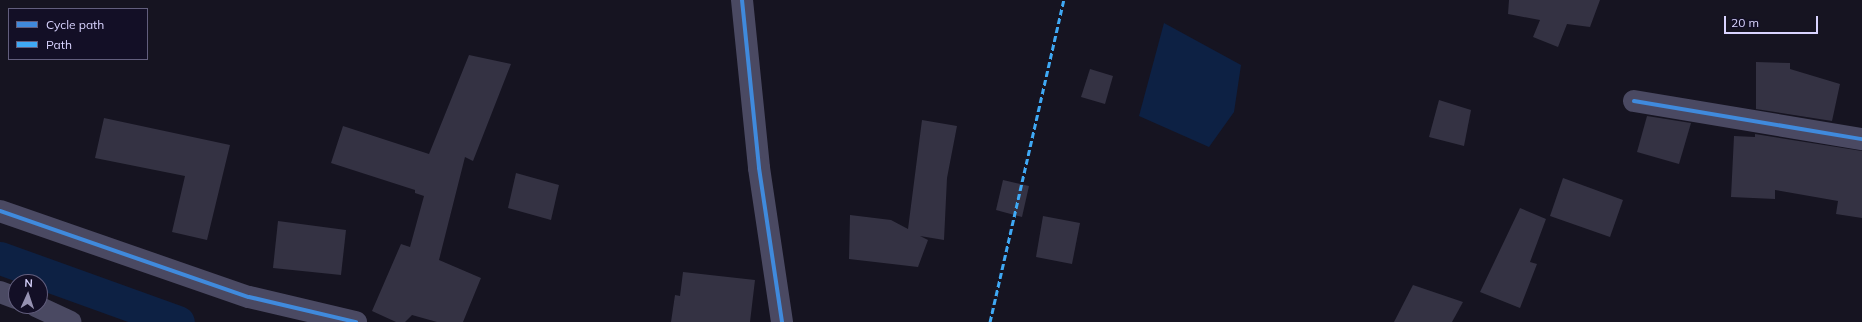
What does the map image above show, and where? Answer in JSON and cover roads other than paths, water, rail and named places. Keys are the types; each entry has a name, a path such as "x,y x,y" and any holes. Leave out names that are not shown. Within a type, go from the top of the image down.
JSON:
{"street":[{"path":"742,0 759,168 782,322"},
{"path":"1634,101 1862,140"},
{"path":"0,211 249,297 356,322"},
{"path":"48,311 71,322"}],"water":[{"path":"1164,23 1241,65 1234,112 1209,147 1139,116"}],"waterway":[{"path":"0,258 178,322"}]}
